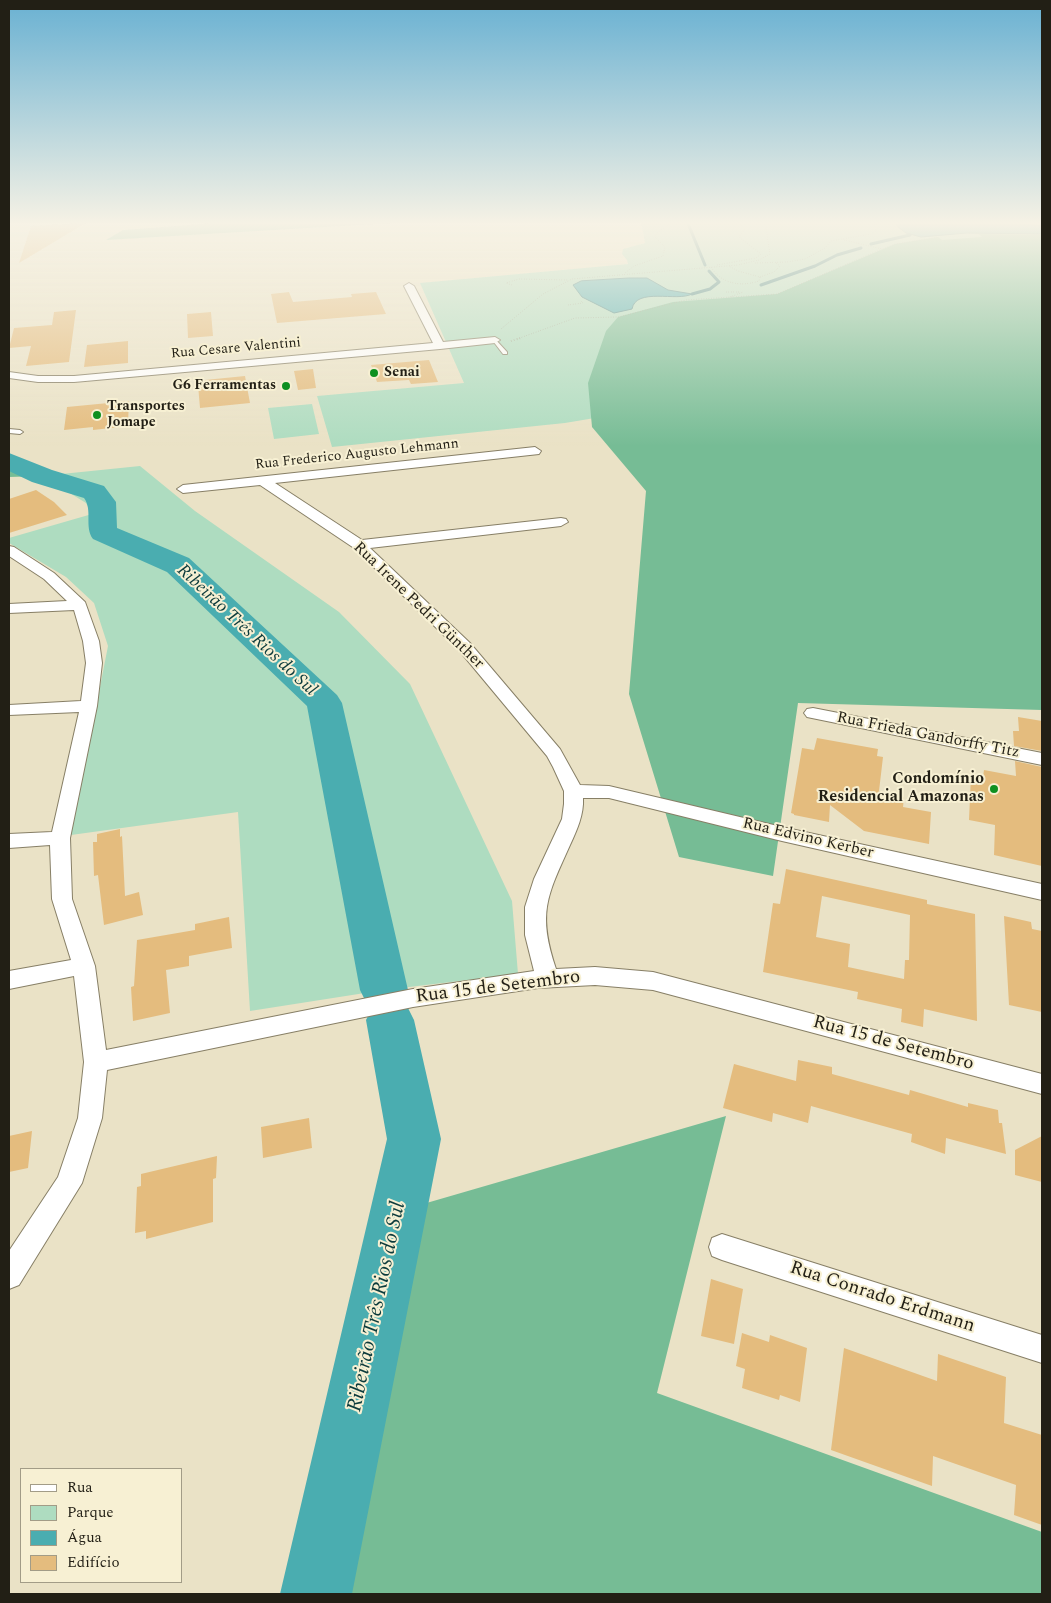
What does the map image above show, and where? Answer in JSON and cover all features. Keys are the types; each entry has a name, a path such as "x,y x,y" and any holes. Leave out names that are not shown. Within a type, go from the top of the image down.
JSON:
{"street":[{"path":"414,296 440,346"},
{"name":"Rua Cesare Valentini","path":"9,374 38,379 74,379 496,342"},
{"name":"Rua Frederico Augusto Lehmann","path":"182,489 535,451"},
{"name":"Rua Irene Pedri Günther","path":"263,481 359,545 464,646 554,753 565,771 573,791 574,809 535,906 538,950 548,979"},
{"path":"359,545 561,522"},
{"path":"9,550 49,576 80,605 91,640 94,663 89,706 60,838 62,898 84,966 96,1062 90,1118 69,1183 9,1275"},
{"path":"9,609 80,605"},
{"path":"9,710 89,706"},
{"name":"Rua Frieda Gandorffy Titz","path":"813,713 1042,759"},
{"name":"Rua Edvino Kerber","path":"573,791 609,792 782,834 1042,892"},
{"path":"9,842 60,838"},
{"path":"9,980 84,966"},
{"name":"Rua 15 de Setembro","path":"96,1062 412,998 548,979 595,976 652,981 1042,1084"},
{"name":"Rua Conrado Erdmann","path":"722,1247 1042,1349"}],"lane":[{"path":"496,342 505,353"},
{"path":"9,431 20,432"}],"path":[{"path":"543,296 498,331 496,342 508,342 575,318 618,316 673,302 754,296"},
{"path":"726,298 732,296"},
{"path":"568,305 583,303 580,300"}],"green space":[{"path":"426,296 1042,296 1042,343 565,423 332,447 317,396 464,383"},
{"path":"754,296 1042,296 1042,710 798,703 773,876 679,857 629,694 646,491 592,427 588,383 606,331 618,317 673,302"},
{"path":"312,404 319,434 274,439 268,408"},
{"path":"9,461 12,462 42,476 9,477"},
{"path":"140,466 195,511 339,612 410,684 512,901 518,974 384,990 250,1011 238,812 71,835 108,646 94,603 66,577 9,543 9,538 92,514 86,503 42,476"},
{"path":"726,1116 657,1393 1042,1532 1042,1594 316,1594 399,1211"}],"water":[{"path":"686,296 641,298 635,302 632,309 614,313 582,297"}],"building":[{"path":"271,296 291,296 293,302 352,296 378,296 386,314 277,323"},
{"path":"76,310 69,362 26,366 31,346 9,348 14,328 52,325 54,312"},
{"path":"211,312 213,336 188,338 187,314"},
{"path":"128,341 128,363 84,367 87,345"},
{"path":"429,360 438,382 411,384 409,380 377,382 371,365"},
{"path":"313,369 316,388 298,390 294,371"},
{"path":"245,376 250,403 200,408 198,385 206,384 205,380"},
{"name":"Transportes Jomape","path":"129,401 128,423 120,424 120,427 93,430 93,427 64,430 67,407"},
{"path":"36,490 54,502 67,515 9,533 9,499"},
{"path":"1018,717 1042,721 1042,751 1014,746 1013,731 1019,731"},
{"path":"817,738 878,749 877,756 883,757 879,791 904,797 903,807 931,812 929,844 864,831 830,805 829,822 791,813 802,748 814,750"},
{"path":"1015,761 1042,767 1042,866 994,855 995,825 969,820 971,775 983,777 984,770 1016,776"},
{"path":"120,829 125,896 139,892 143,915 104,925 98,875 94,876 93,842 97,842 97,834"},
{"path":"786,869 927,900 927,904 975,914 977,1021 924,1009 923,1027 901,1022 902,1009 857,999 858,992 763,972 773,903 780,904","holes":["822,896 910,915 909,960 905,960 904,979 848,967 850,944 816,937"]},
{"path":"1004,916 1031,922 1032,929 1042,931 1042,1012 1009,1005"},
{"path":"229,917 232,948 189,956 189,966 166,970 170,1013 133,1021 131,987 134,986 137,940 195,930 195,924"},
{"path":"798,1060 832,1067 832,1074 909,1095 910,1090 968,1107 968,1103 998,1110 999,1123 1002,1123 1006,1154 946,1138 945,1154 911,1142 912,1134 811,1106 808,1123 773,1113 772,1122 723,1108 734,1064 796,1081"},
{"path":"309,1118 312,1148 263,1158 261,1127"},
{"path":"32,1131 28,1168 9,1172 9,1136"},
{"path":"1042,1136 1042,1182 1015,1175 1015,1150"},
{"path":"217,1156 216,1178 213,1179 213,1222 146,1239 146,1231 135,1233 137,1187 141,1186 141,1174"},
{"path":"711,1279 743,1289 734,1344 701,1336"},
{"path":"742,1333 769,1342 770,1335 807,1348 800,1402 780,1395 779,1400 742,1388 745,1369 736,1366"},
{"path":"844,1348 937,1381 938,1354 1006,1377 1004,1423 1042,1435 1042,1525 1014,1515 1016,1485 933,1456 932,1486 831,1450"}],"waterway":[{"name":"Ribeirão Três Rios do Sul","path":"9,461 42,476 94,492 102,502 103,533 178,565 324,703 384,990"},
{"name":"Ribeirão Três Rios do Sul","path":"316,1594 414,1139 390,1020"}],"place":[{"name":"Senai","path":"374,373"},
{"name":"G6 Ferramentas","path":"286,386"},
{"name":"Transportes Jomape","path":"97,415"},
{"name":"Condomínio Residencial Amazonas","path":"994,789"}]}
